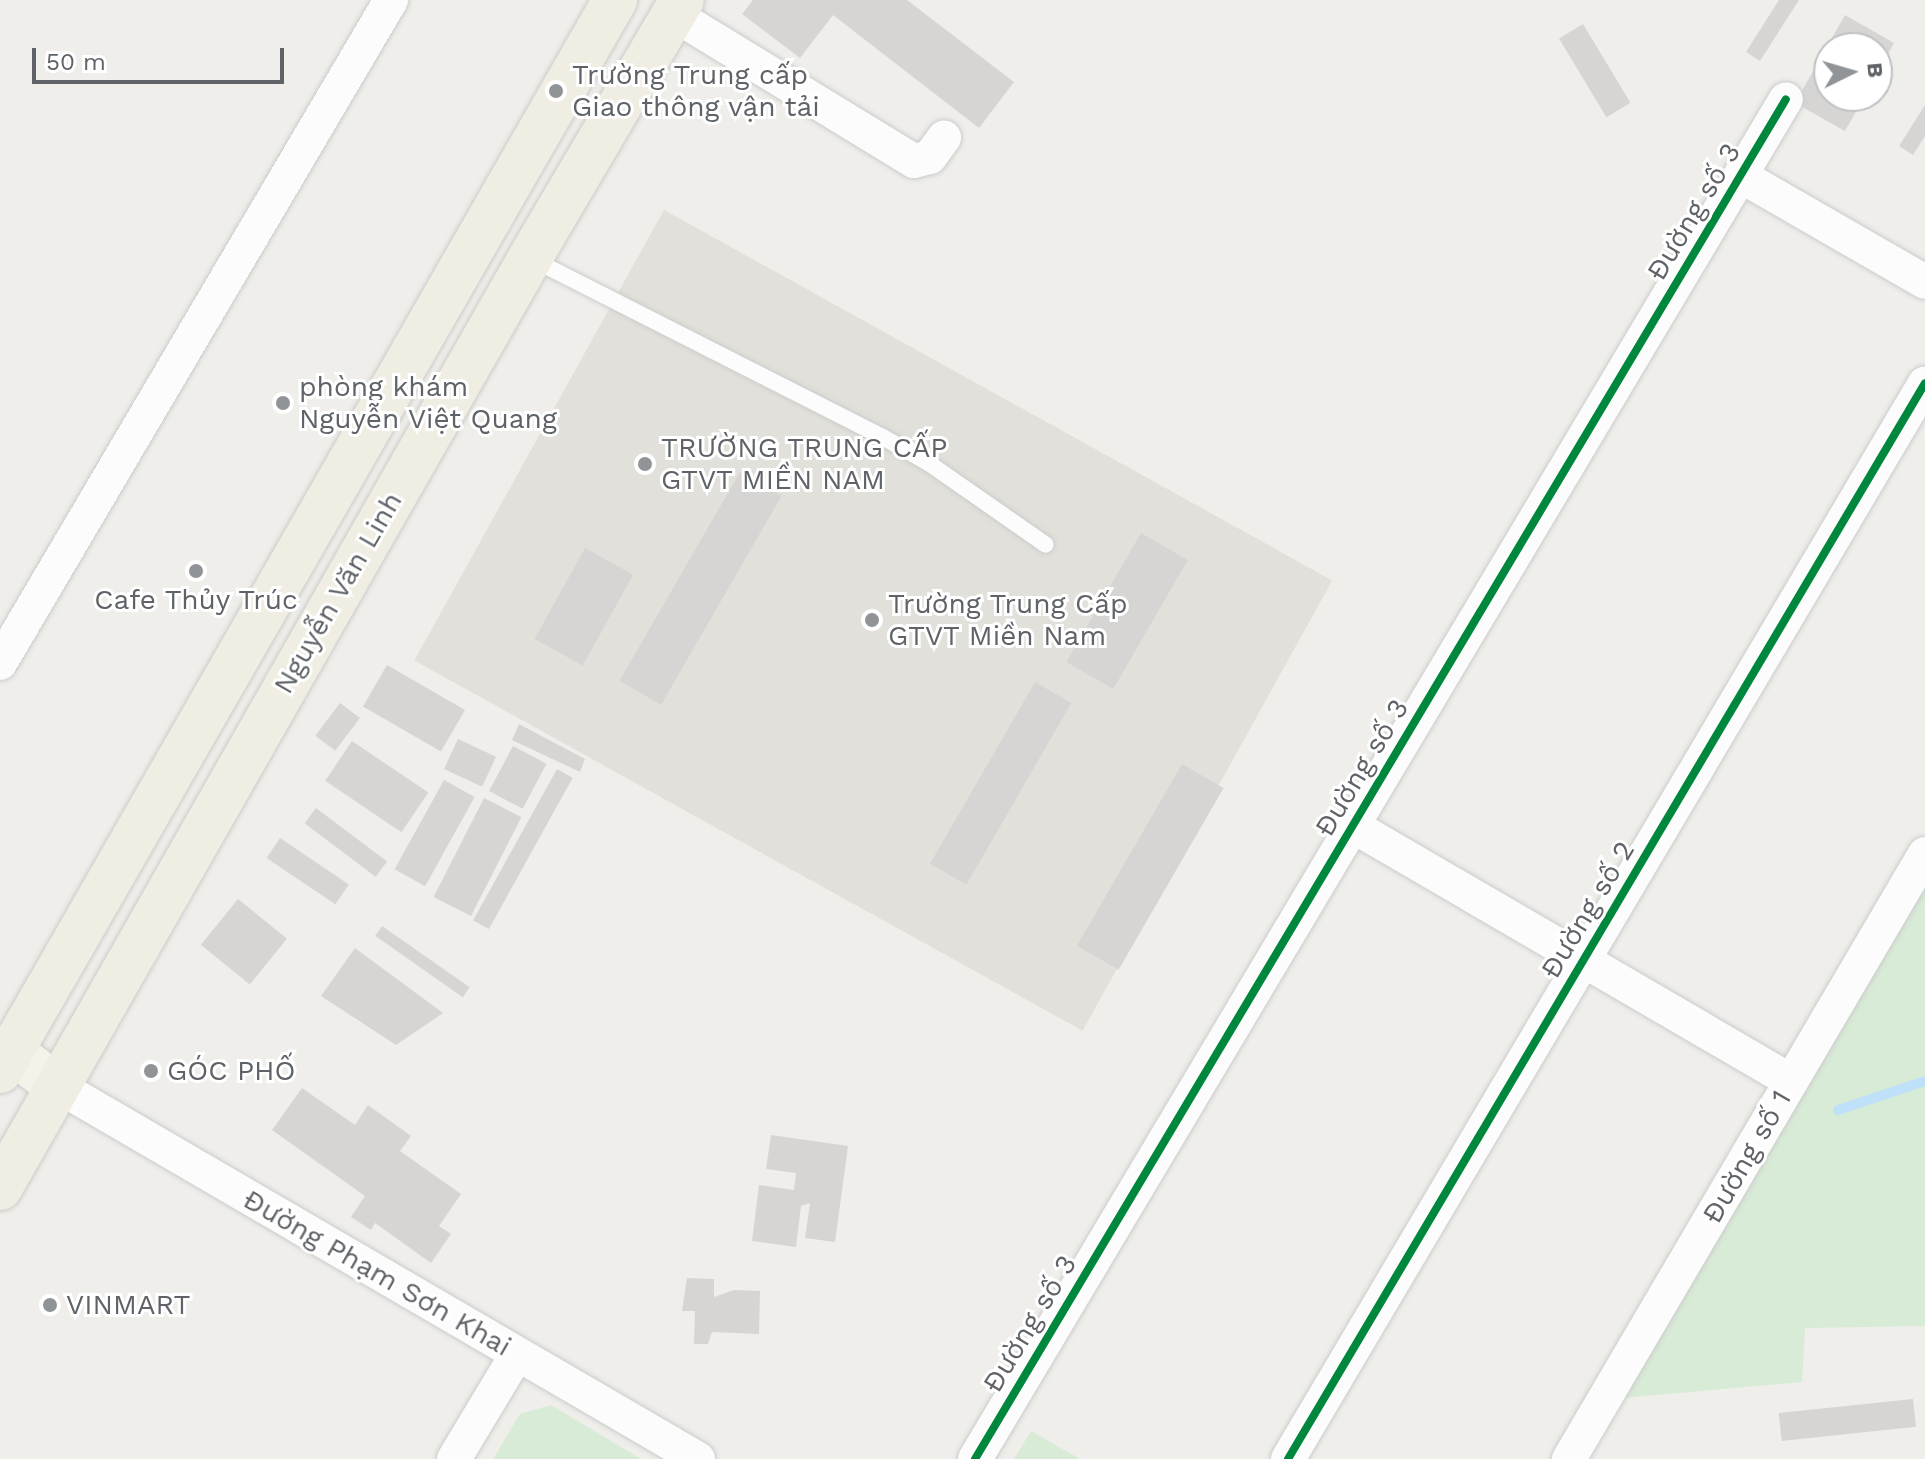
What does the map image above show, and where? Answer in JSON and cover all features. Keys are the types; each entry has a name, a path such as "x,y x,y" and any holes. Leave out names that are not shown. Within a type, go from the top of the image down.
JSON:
{"highway":[{"name":"Nguyễn Văn Linh","path":"6,1061 615,0"},
{"name":"Nguyễn Văn Linh","path":"0,1188 530,258 678,7"}],"main road":[{"path":"6,1061 56,1085"}],"street":[{"path":"0,663 391,0"},
{"path":"678,7 914,161 930,157 944,138"},
{"name":"Đường số 3","path":"975,1459 1786,99"},
{"path":"1741,176 1925,282"},
{"name":"Đường số 2","path":"1288,1459 1925,383"},
{"path":"1353,826 1791,1081"},
{"name":"Đường số 1","path":"1569,1459 1925,854"},
{"name":"Đường Phạm Sơn Khai","path":"56,1085 698,1459"},
{"path":"454,1459 517,1354"}],"lane":[{"path":"530,258 881,436 930,464 1046,545"}],"shaded area":[{"name":"Trường Trung Cấp GTVT Miền Nam","path":"664,210 1332,580 1083,1031 414,660"}],"green space":[{"path":"1925,884 1925,1326 1805,1328 1802,1382 1623,1398"},
{"path":"551,1405 641,1459 493,1459 520,1414"},
{"path":"1031,1431 1080,1459 1014,1459"}],"building":[{"path":"753,0 907,0 1014,82 979,128 833,15 800,58 742,14"},
{"path":"1779,0 1799,0 1760,61 1746,52"},
{"path":"1845,15 1875,32 1835,32"},
{"path":"1583,24 1630,103 1606,117 1559,38"},
{"path":"1813,71 1813,112 1856,112 1845,131 1795,103"},
{"path":"1925,105 1925,136 1913,155 1899,146"},
{"path":"740,472 782,496 661,705 620,681"},
{"path":"1141,533 1188,560 1113,689 1066,662"},
{"path":"585,548 633,575 583,666 535,639"},
{"path":"387,665 465,710 441,752 363,707"},
{"path":"1035,682 1071,703 966,885 930,864"},
{"path":"340,703 360,718 335,751 315,736"},
{"path":"519,724 585,759 580,772 512,740"},
{"path":"458,739 496,757 482,787 444,769"},
{"path":"352,741 428,792 401,832 325,781"},
{"path":"513,746 547,764 523,809 489,791"},
{"path":"1182,764 1224,788 1119,970 1077,946"},
{"path":"557,769 573,778 489,929 473,920"},
{"path":"444,780 475,797 425,886 395,869"},
{"path":"484,798 521,817 471,916 434,897"},
{"path":"316,808 387,862 376,877 305,823"},
{"path":"280,838 349,884 335,904 267,858"},
{"path":"238,899 287,939 250,984 201,945"},
{"path":"382,926 470,987 463,997 375,936"},
{"path":"355,948 443,1013 396,1045 321,996"},
{"path":"302,1088 355,1125 368,1105 411,1136 400,1151 461,1194 439,1226 451,1234 431,1263 375,1223 371,1230 351,1217 365,1196 272,1130"},
{"path":"771,1135 848,1146 835,1242 805,1238 810,1203 801,1206 796,1247 752,1241 759,1185 794,1190 796,1173 766,1169"},
{"path":"687,1278 714,1279 714,1297 734,1290 760,1291 759,1334 712,1332 708,1344 694,1344 695,1311 682,1311"},
{"path":"1913,1399 1916,1427 1782,1441 1779,1413"}],"waterway":[{"path":"1838,1110 1925,1081"}],"cycle path":[{"path":"975,1459 1786,99"},
{"path":"1288,1459 1925,383"}],"place":[{"name":"Trường Trung cấp Giao thông vận tải","path":"556,91"},
{"name":"phòng khám Nguyễn Việt Quang","path":"283,403"},
{"name":"TRƯỜNG TRUNG CẤP GTVT MIỀN NAM","path":"645,464"},
{"name":"Cafe Thủy Trúc","path":"196,571"},
{"name":"Trường Trung Cấp GTVT Miền Nam","path":"872,620"},
{"name":"GÓC PHỐ","path":"151,1071"},
{"name":"VINMART","path":"50,1305"}]}
